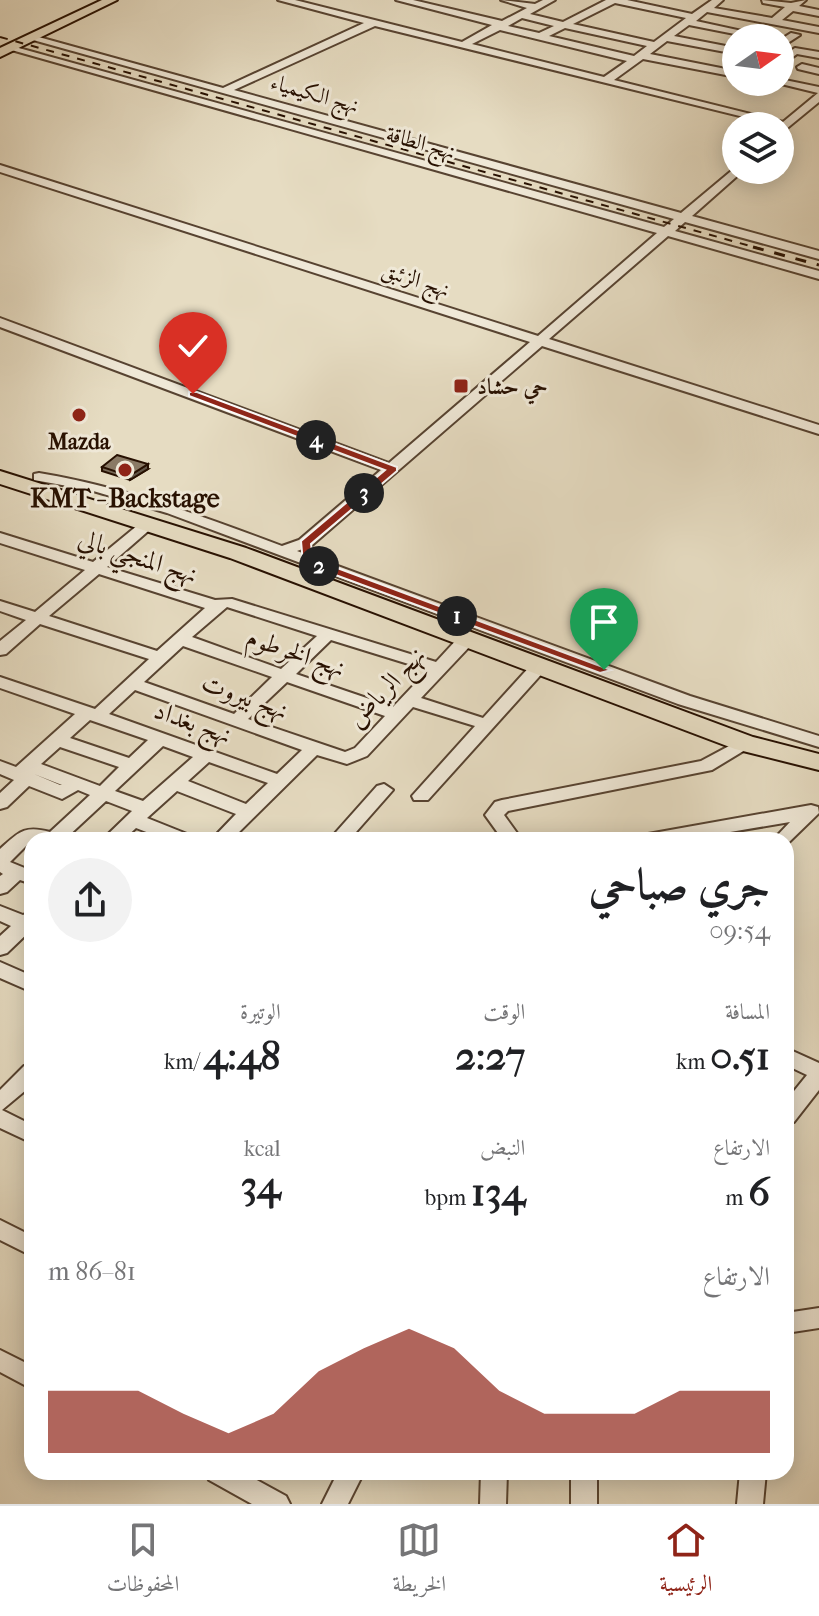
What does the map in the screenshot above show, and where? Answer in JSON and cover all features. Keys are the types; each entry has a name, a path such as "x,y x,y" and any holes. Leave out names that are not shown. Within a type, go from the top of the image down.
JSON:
{"highway":[{"path":"0,467 163,515 685,709 819,750"},
{"path":"0,477 238,553 465,641 744,743 819,762"}],"main road":[{"path":"6,50 111,0"}],"street":[{"path":"283,0 303,2 373,23 722,112"},
{"path":"401,0 424,2 539,37 722,71"},
{"path":"506,0 536,7"},
{"path":"461,46 550,0"},
{"path":"539,37 614,0 690,19 727,24"},
{"path":"694,0 756,8"},
{"path":"745,16 767,1 819,13"},
{"path":"713,4 760,24"},
{"path":"606,81 713,4"},
{"path":"777,24 795,5"},
{"path":"427,16 440,9"},
{"path":"520,15 654,45"},
{"path":"226,90 373,23"},
{"path":"399,29 413,23"},
{"path":"794,30 817,30"},
{"path":"795,35 808,36 817,30"},
{"name":"نهج الكيمياء","path":"31,38 819,255"},
{"path":"666,38 722,48"},
{"name":"نهج الطاقة","path":"6,50 819,275"},
{"path":"794,52 814,65"},
{"path":"794,69 814,65"},
{"path":"794,119 818,91 795,85 814,65"},
{"path":"804,110 819,113"},
{"name":"نهج الزئبق","path":"0,168 819,430"},
{"path":"282,551 305,543 722,184"},
{"path":"0,322 393,469"},
{"path":"39,477 103,489 282,551 684,700 819,742"},
{"path":"0,650 149,523"},
{"name":"نهج المنجي بالي","path":"0,538 216,606 226,602 237,603 438,668"},
{"path":"305,543 307,561"},
{"path":"0,606 159,657"},
{"path":"0,803 59,740 133,684 216,606"},
{"path":"237,720 329,633"},
{"name":"نهج الخرطوم","path":"180,639 395,714"},
{"name":"نهج الرياض","path":"339,757 347,758 361,752 465,641"},
{"path":"421,796 538,668"},
{"name":"نهج بغداد","path":"0,682 280,781"},
{"name":"نهج بيروت","path":"133,684 339,757"},
{"path":"410,700 485,724"},
{"path":"61,832 161,738"},
{"path":"59,740 131,765"},
{"path":"507,832 494,815 502,806 706,766 744,743"},
{"path":"228,832 313,749"},
{"path":"120,832 206,755"},
{"path":"0,767 102,792 171,832"},
{"path":"175,783 248,812"},
{"path":"345,832 384,790"},
{"path":"690,832 815,808"},
{"path":"790,832 815,808"},
{"path":"0,887 24,841"},
{"path":"0,913 24,925"},
{"path":"0,948 24,928"},
{"path":"0,969 24,981"},
{"path":"794,1060 819,1073 794,1106"},
{"path":"0,1103 24,1080"},
{"path":"0,1118 24,1131"},
{"path":"0,1229 24,1242"},
{"path":"794,1322 819,1318"},
{"path":"0,1360 24,1374"},
{"path":"233,1480 277,1504"},
{"path":"335,1504 347,1480"},
{"path":"493,1504 494,1480"},
{"path":"584,1480 584,1504"},
{"path":"750,1504 752,1480"}],"building":[{"path":"117,455 148,464 129,476 102,467"}],"railway":[{"path":"0,37 761,249"},
{"path":"753,247 819,265"}],"place":[{"name":"حي حشاد","path":"461,386"},
{"name":"Mazda","path":"79,415"},
{"name":"KMT - Backstage","path":"125,470"}],"route":[{"path":"193,394 393,469 305,543 307,561 604,670"}]}
